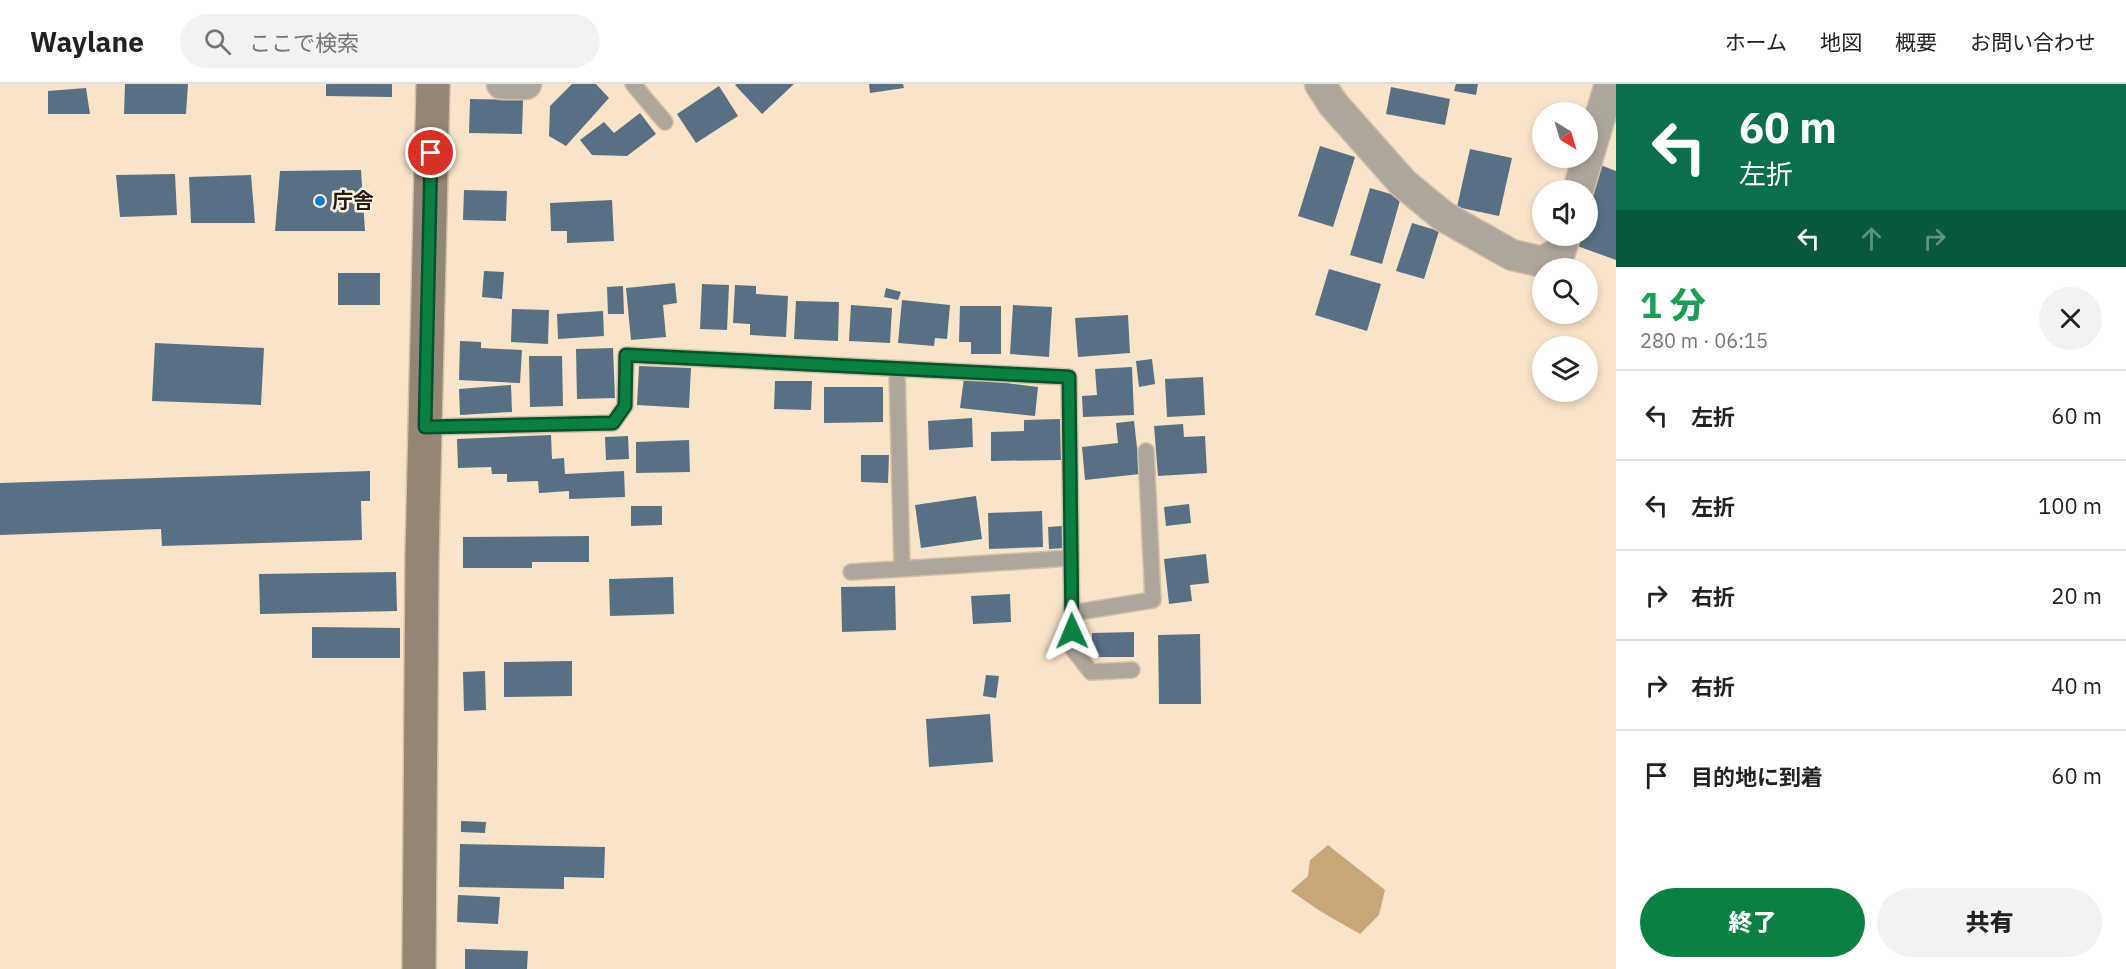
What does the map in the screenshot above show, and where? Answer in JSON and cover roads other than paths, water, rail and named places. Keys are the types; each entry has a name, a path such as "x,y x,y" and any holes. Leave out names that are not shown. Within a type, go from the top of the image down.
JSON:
{"street":[{"path":"419,969 422,556 433,84"},
{"path":"502,84 526,84"},
{"path":"1320,84 1334,104 1403,183 1443,216 1512,255 1544,262 1560,252 1562,246"},
{"path":"1581,180 1610,84"}],"lane":[{"path":"633,84 665,122"},
{"path":"425,427 613,423 625,406 626,355 1069,377 1072,648 1091,672 1132,670"},
{"path":"897,369 902,569"},
{"path":"1072,613 1153,600 1146,451"},
{"path":"851,572 1071,558"}],"place":[{"name":"庁舎","path":"320,201"}]}
